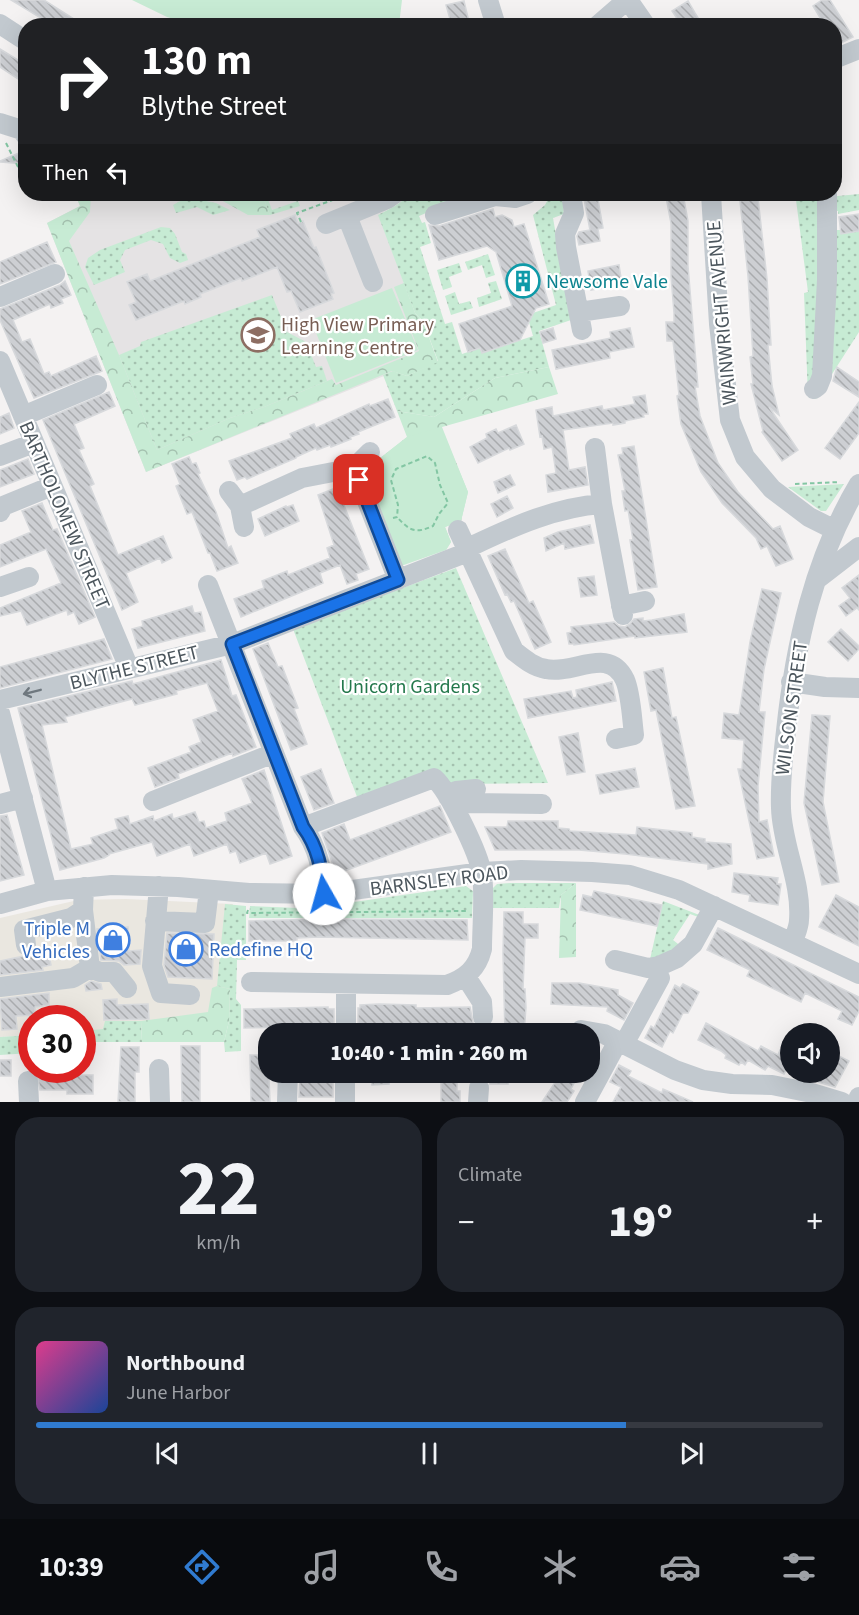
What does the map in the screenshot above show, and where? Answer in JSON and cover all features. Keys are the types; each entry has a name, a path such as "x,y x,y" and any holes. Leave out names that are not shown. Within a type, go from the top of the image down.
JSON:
{"street":[{"path":"488,0 494,18"},
{"path":"607,18 628,0 640,18"},
{"path":"0,24 18,35"},
{"path":"842,56 859,49"},
{"path":"0,123 18,128"},
{"path":"326,224 382,201"},
{"path":"435,215 479,201"},
{"path":"572,201 574,213 565,234 581,321 620,306"},
{"name":"WAINWRIGHT AVENUE","path":"711,201 719,324 730,420 745,457 772,489 809,517 835,530"},
{"path":"814,389 818,386 822,376 827,280 826,201"},
{"path":"347,216 373,282"},
{"path":"0,297 55,274"},
{"name":"BARTHOLOMEW STREET","path":"0,361 5,386 23,416 129,668"},
{"path":"23,416 97,385"},
{"path":"0,456 34,442"},
{"path":"595,448 602,504 622,611 645,601"},
{"path":"244,527 234,498 273,489 302,478 354,468 370,452"},
{"path":"354,468 398,580"},
{"path":"0,512 3,506 52,486"},
{"name":"WILSON STREET","path":"793,942 799,922 798,894 780,811 791,682 815,580 835,530 858,486"},
{"name":"BLYTHE STREET","path":"0,700 232,644 468,552 474,545 541,516 602,504"},
{"path":"458,530 514,651 529,663 546,670 574,668 603,661 619,669 626,683 634,735 616,739"},
{"path":"815,580 859,547"},
{"path":"0,587 29,577"},
{"path":"207,585 303,827 311,837 322,871 329,906"},
{"path":"791,682 825,687 859,688"},
{"path":"0,713 47,891"},
{"path":"153,801 274,753"},
{"path":"251,982 447,985 473,971 479,960 482,949 482,872 452,802 441,784 434,778 303,827"},
{"path":"452,802 456,791 476,789"},
{"path":"0,804 22,798"},
{"path":"452,802 542,804"},
{"name":"BARNSLEY ROAD","path":"0,904 47,891 84,887 159,886 249,893 329,906 482,872 561,871 630,875 669,886 859,974"},
{"path":"159,886 152,966 161,993 190,995"},
{"path":"84,887 90,968"},
{"path":"155,921 205,923 208,890"},
{"path":"615,960 648,968 677,958 693,944 714,906"},
{"path":"26,945 24,930 71,918 84,910"},
{"path":"0,987 73,978 90,968"},
{"path":"90,968 100,972 114,972 127,988"},
{"path":"466,976 482,1002 483,1017"},
{"path":"585,1102 660,978"},
{"path":"345,1023 346,984"},
{"path":"600,1033 675,1070 703,1080 732,1084 772,1085 842,1102"},
{"path":"159,1069 160,1102"},
{"path":"28,1083 29,1102"},
{"path":"287,1102 288,1083"},
{"path":"345,1083 345,1102"},
{"path":"857,1102 859,1097"}],"path":[{"path":"18,138 5,143 18,168"},
{"path":"301,222 297,213 330,201"},
{"path":"427,456 435,463 440,485 448,503 433,526 421,531 408,528 397,517 398,506 391,480 396,470 427,456"},
{"path":"772,489 786,485 846,482 858,486"},
{"path":"376,525 397,517"},
{"path":"248,913 329,906 363,911 482,910"}],"shaded area":[{"name":"High View Primary Learning Centre","path":"78,201 402,201 379,215 431,357 146,472 47,223 80,206"},
{"path":"126,899 233,904 229,1021 96,1030 96,1005 18,1005 18,1036 0,1037 0,918 78,900"}],"green space":[{"path":"132,0 402,0 400,18 167,17"},
{"path":"859,194 859,210 838,214 838,211 831,211 837,230 840,230 841,234 859,231 859,332 816,399 808,397 804,293 808,292 796,201 842,201 842,196"},
{"path":"78,201 91,201 90,212 69,241 119,355 157,450 230,418 264,407 332,379 336,385 419,351 394,287 404,283 415,313 423,321 438,362 407,376 392,371 146,472 47,223 80,206"},
{"path":"180,201 206,201 230,210 213,215 197,207 176,213 173,205"},
{"path":"223,201 265,201 270,215 248,215"},
{"path":"265,201 269,201 272,210 298,201 300,206 270,215"},
{"path":"401,201 448,201 447,204 419,216 422,223 425,222 431,243 420,247 445,324 452,322 462,354 480,348 482,353 533,336 529,322 533,313 556,305 533,215 547,201 563,201 564,214 553,218 571,320 539,331 549,367 495,378 434,417 397,411 383,375 393,371 407,376 438,361 423,321 415,313 378,215"},
{"path":"161,227 170,228 175,234 188,260 180,263 170,258 163,244 151,240 125,250 120,260 125,272 94,285 85,267 88,258 100,250"},
{"path":"488,254 495,275 486,278 482,265 468,270 465,262"},
{"path":"459,263 462,272 449,277 452,287 443,290 437,270"},
{"path":"496,281 502,299 479,307 477,298 491,293 488,283"},
{"path":"392,288 418,350 336,383 311,320"},
{"path":"455,292 459,304 470,301 473,308 451,315 445,296"},
{"path":"272,295 287,332 306,342 316,367 322,366 327,381 264,407 230,418 157,450 119,355 140,346 141,342"},
{"path":"549,367 558,394 442,427 468,492 461,521 445,527 451,542 446,550 370,466 407,437 397,411 434,417 495,378"},
{"path":"441,427 468,492 461,521 445,527 451,542 446,550 401,566 367,476 370,466 407,437"},
{"path":"844,484 826,511 821,511 788,487"},
{"name":"Unicorn Gardens","path":"456,568 548,783 449,784 359,802 293,629"},
{"path":"576,883 561,895 559,908 493,908 493,888 497,884"},
{"path":"576,883 576,957 559,958 561,895"},
{"path":"466,886 473,891 472,918 249,918 250,906 298,908 326,906"},
{"path":"663,901 702,916 701,918 690,914 673,940 682,947 649,964"},
{"path":"225,904 246,906 246,960 237,960 236,999 241,1005 241,1051 225,1052 230,989 217,986"},
{"path":"217,986 230,989 229,1021 224,1042 142,1042 141,1021 208,1012 212,988"},
{"path":"105,1021 141,1021 142,1042 96,1042 96,1030 103,1029"},
{"path":"18,1036 18,1054 0,1055 0,1037"}],"building":[{"path":"11,0 44,0 72,18 41,18"},
{"path":"822,0 830,0 841,18 820,18 813,6"},
{"path":"464,1 468,18 450,18 446,5"},
{"path":"688,1 698,18 677,18 672,11"},
{"path":"842,19 853,37 842,42"},
{"path":"0,49 18,60 18,79 0,67"},
{"path":"18,153 18,163 0,161"},
{"path":"584,201 598,201 603,228 598,229 600,241 579,245 577,236 579,232 590,230"},
{"path":"667,201 684,201 688,221 688,266 698,387 695,387 700,416 718,463 738,492 773,529 780,526 793,559 776,566 767,546 761,549 756,538 722,503 701,472 681,424 673,341 667,341 666,322 674,322 671,223"},
{"path":"740,201 758,201 767,279 771,345 768,345 772,386 779,415 769,407 798,450 782,461 762,432 751,384 753,384 750,357 753,356"},
{"name":"Newsome Vale","path":"493,209 495,217 502,215 512,220 514,227 524,224 549,304 536,308 520,340 482,353 480,348 468,352 459,324 512,306 496,252 487,246 439,260 429,225 439,226"},
{"path":"859,214 859,231 841,234 839,217"},
{"path":"295,215 298,223 303,221 314,248 316,247 334,293 331,294 333,299 300,312 291,291 287,292 277,267 242,281 241,278 200,294 201,297 185,304 184,301 136,320 129,305 136,302 127,282 147,274 150,281 260,237 257,230"},
{"path":"47,242 56,262 0,284 0,262"},
{"path":"619,265 622,284 591,290 588,271"},
{"path":"65,281 71,295 61,299 63,303 51,308 50,304 13,320 22,342 30,339 44,374 49,372 51,376 96,356 102,371 34,398 0,320 0,309"},
{"path":"553,328 556,339 543,343 540,332"},
{"path":"630,328 634,347 609,352 610,358 556,369 552,350 611,338 610,332"},
{"path":"837,367 859,382 859,397 833,381"},
{"path":"109,392 115,406 74,424 84,448 79,450 94,484 90,486 118,555 163,536 172,558 162,563 160,558 126,573 138,602 122,610 43,420"},
{"path":"645,395 648,414 643,414 644,417 613,425 613,423 563,430 569,470 585,467 588,485 548,492 546,475 556,473 552,447 544,449 542,436 540,437 536,410 552,407 553,416 602,406 603,410 635,404 633,397"},
{"path":"388,399 395,417 358,432 359,434 350,437 351,439 331,447 330,445 317,450 316,448 247,479 245,477 237,480 229,461 292,438 290,434 314,424 316,428 369,404 370,406"},
{"path":"859,402 859,433 840,459 825,448"},
{"path":"9,413 14,428 0,434 0,417"},
{"path":"516,425 524,444 510,450 509,448 478,463 470,447 487,438 486,434 496,429 498,433"},
{"path":"634,446 657,587 638,590 630,540 633,540 628,510 625,511 622,491 625,491 618,455 623,454 622,448"},
{"path":"189,457 192,464 196,463 200,473 198,474 216,512 228,548 231,546 238,563 217,571 192,512 187,514 176,486 180,484 172,464"},
{"path":"28,459 34,474 0,487 0,470"},
{"path":"510,475 515,485 498,493 494,482"},
{"path":"333,489 336,496 340,495 369,569 356,574 358,580 347,584 340,565 320,573 323,583 241,617 234,599 264,588 262,581 287,571 288,575 330,558 327,548 334,545 318,495"},
{"path":"507,496 513,508 497,517 491,504"},
{"path":"42,503 53,530 57,529 95,617 79,624 74,612 68,615 67,610 27,625 21,611 0,616 0,608 61,583 46,549 0,567 0,545 31,532 22,511"},
{"path":"293,505 299,521 265,536 258,519"},
{"path":"590,525 594,543 565,549 564,543 546,551 544,538 558,532"},
{"path":"505,549 529,603 533,601 551,642 535,649 514,601 511,602 507,594 505,595 488,556"},
{"path":"859,575 859,610 857,608 846,616 839,606 850,598 842,588"},
{"path":"594,576 597,595 581,597 578,578"},
{"path":"762,589 781,593 764,669 759,712 765,712 758,786 759,822 767,820 774,856 757,859 738,769 742,769 744,740 722,738 724,713 739,715 750,642"},
{"path":"192,606 194,613 201,612 205,631 138,648 132,629 143,626 142,621"},
{"path":"684,614 687,632 569,644 567,633 572,632 571,627 614,622 625,627 634,619 643,618 643,621"},
{"path":"841,629 859,646 848,661 828,642"},
{"path":"104,639 112,659 0,688 0,667"},
{"path":"268,643 278,667 282,666 298,708 294,709 307,744 291,750 253,649"},
{"path":"221,660 232,696 236,695 256,747 233,756 232,753 178,774 179,778 155,787 148,768 191,752 189,747 201,742 193,720 218,711 207,683 135,705 132,699 65,717 67,722 42,725 71,849 93,844 91,838 118,829 115,819 128,816 130,824 153,816 154,821 172,814 173,819 195,812 199,822 204,821 206,828 227,821 225,813 252,803 242,779 264,770 292,856 270,864 266,853 240,863 236,851 230,853 227,844 194,856 190,844 157,856 152,842 60,870 18,708 132,681 133,684"},
{"path":"663,668 672,718 676,717 695,806 676,809 656,710 651,711 644,672"},
{"path":"612,682 616,701 528,718 524,699 571,691 573,698 577,697 576,690"},
{"path":"812,715 830,716 823,802 839,882 822,885 804,803"},
{"path":"578,733 585,772 567,775 559,737"},
{"path":"635,768 639,787 600,794 596,775"},
{"path":"321,769 334,803 314,810 301,777"},
{"path":"440,806 451,832 336,874 322,833 344,824 350,840"},
{"path":"7,815 24,875 0,881 0,816"},
{"path":"508,821 558,821 558,828 570,831 636,835 637,827 692,833 692,837 705,839 705,842 731,844 732,864 708,869 708,864 625,854 579,850 495,850 485,827 507,827"},
{"path":"734,873 778,878 777,884 781,884 778,905 749,901 750,895 732,892"},
{"path":"594,891 662,905 657,926 580,910 583,895 592,897"},
{"path":"836,895 859,907 859,946 819,927"},
{"path":"504,912 523,912 523,924 538,924 538,938 525,938 523,989 525,989 526,1007 525,1023 505,1023"},
{"path":"467,920 468,940 319,937 297,938 297,941 249,941 249,921"},
{"name":"Triple M Vehicles","path":"128,927 129,951 141,950 140,964 124,965 119,961 101,960 97,929"},
{"path":"718,928 859,997 859,1011 852,1025 838,1019 842,1011 805,993 801,1002 747,976 750,970 707,950"},
{"name":"Redefine HQ","path":"167,933 214,934 212,979 168,977 164,965"},
{"path":"48,951 51,965 42,967 43,970 0,975 0,961"},
{"path":"91,981 101,984 102,989 86,991 85,985"},
{"path":"552,983 579,983 618,990 618,995 633,1003 624,1020 607,1011 608,1007 551,1004"},
{"path":"683,984 699,992 688,1013 683,1013 673,1033 670,1031 662,1047 645,1038 651,1026 654,1028 675,985 680,988"},
{"path":"49,993 49,1005 18,1005 17,1029 2,1030 0,999"},
{"path":"117,999 117,1005 148,1004 149,1019 104,1020 103,1000"},
{"path":"360,1005 416,1005 416,1008 470,1007 473,1023 358,1023"},
{"path":"328,1007 328,1009 334,1009 334,1023 258,1023 258,1028 244,1028 244,1009"},
{"path":"706,1023 758,1051 761,1046 778,1055 780,1050 780,1072 768,1066 765,1070 748,1060 745,1065 741,1062 739,1065 725,1058 726,1055 721,1051 698,1040"},
{"path":"181,1046 200,1046 200,1102 182,1102"},
{"path":"121,1047 139,1047 139,1072 135,1072 135,1102 118,1102"},
{"path":"250,1055 258,1055 258,1083 269,1083 270,1102 251,1102"},
{"path":"840,1056 849,1061 840,1078"},
{"path":"0,1060 11,1060 11,1076 0,1076"},
{"path":"619,1065 631,1071 628,1076 662,1093 663,1089 693,1102 613,1102 621,1087 610,1082"},
{"path":"39,1083 93,1083 93,1094 67,1094 67,1090 40,1090"},
{"path":"300,1083 333,1083 333,1097 299,1097"},
{"path":"372,1083 389,1083 389,1084 372,1085"},
{"path":"441,1083 457,1083 460,1102 441,1102"},
{"path":"555,1083 574,1083 571,1089 574,1091 567,1102 542,1102"},
{"path":"821,1083 837,1083 835,1087"}],"place":[{"name":"Newsome Vale","path":"523,281"},
{"name":"High View Primary Learning Centre","path":"258,335"},
{"name":"Triple M Vehicles","path":"113,940"},
{"name":"Redefine HQ","path":"186,949"}],"route":[{"path":"324,894 322,871 311,837 303,827 232,644 398,580 359,480"}]}
